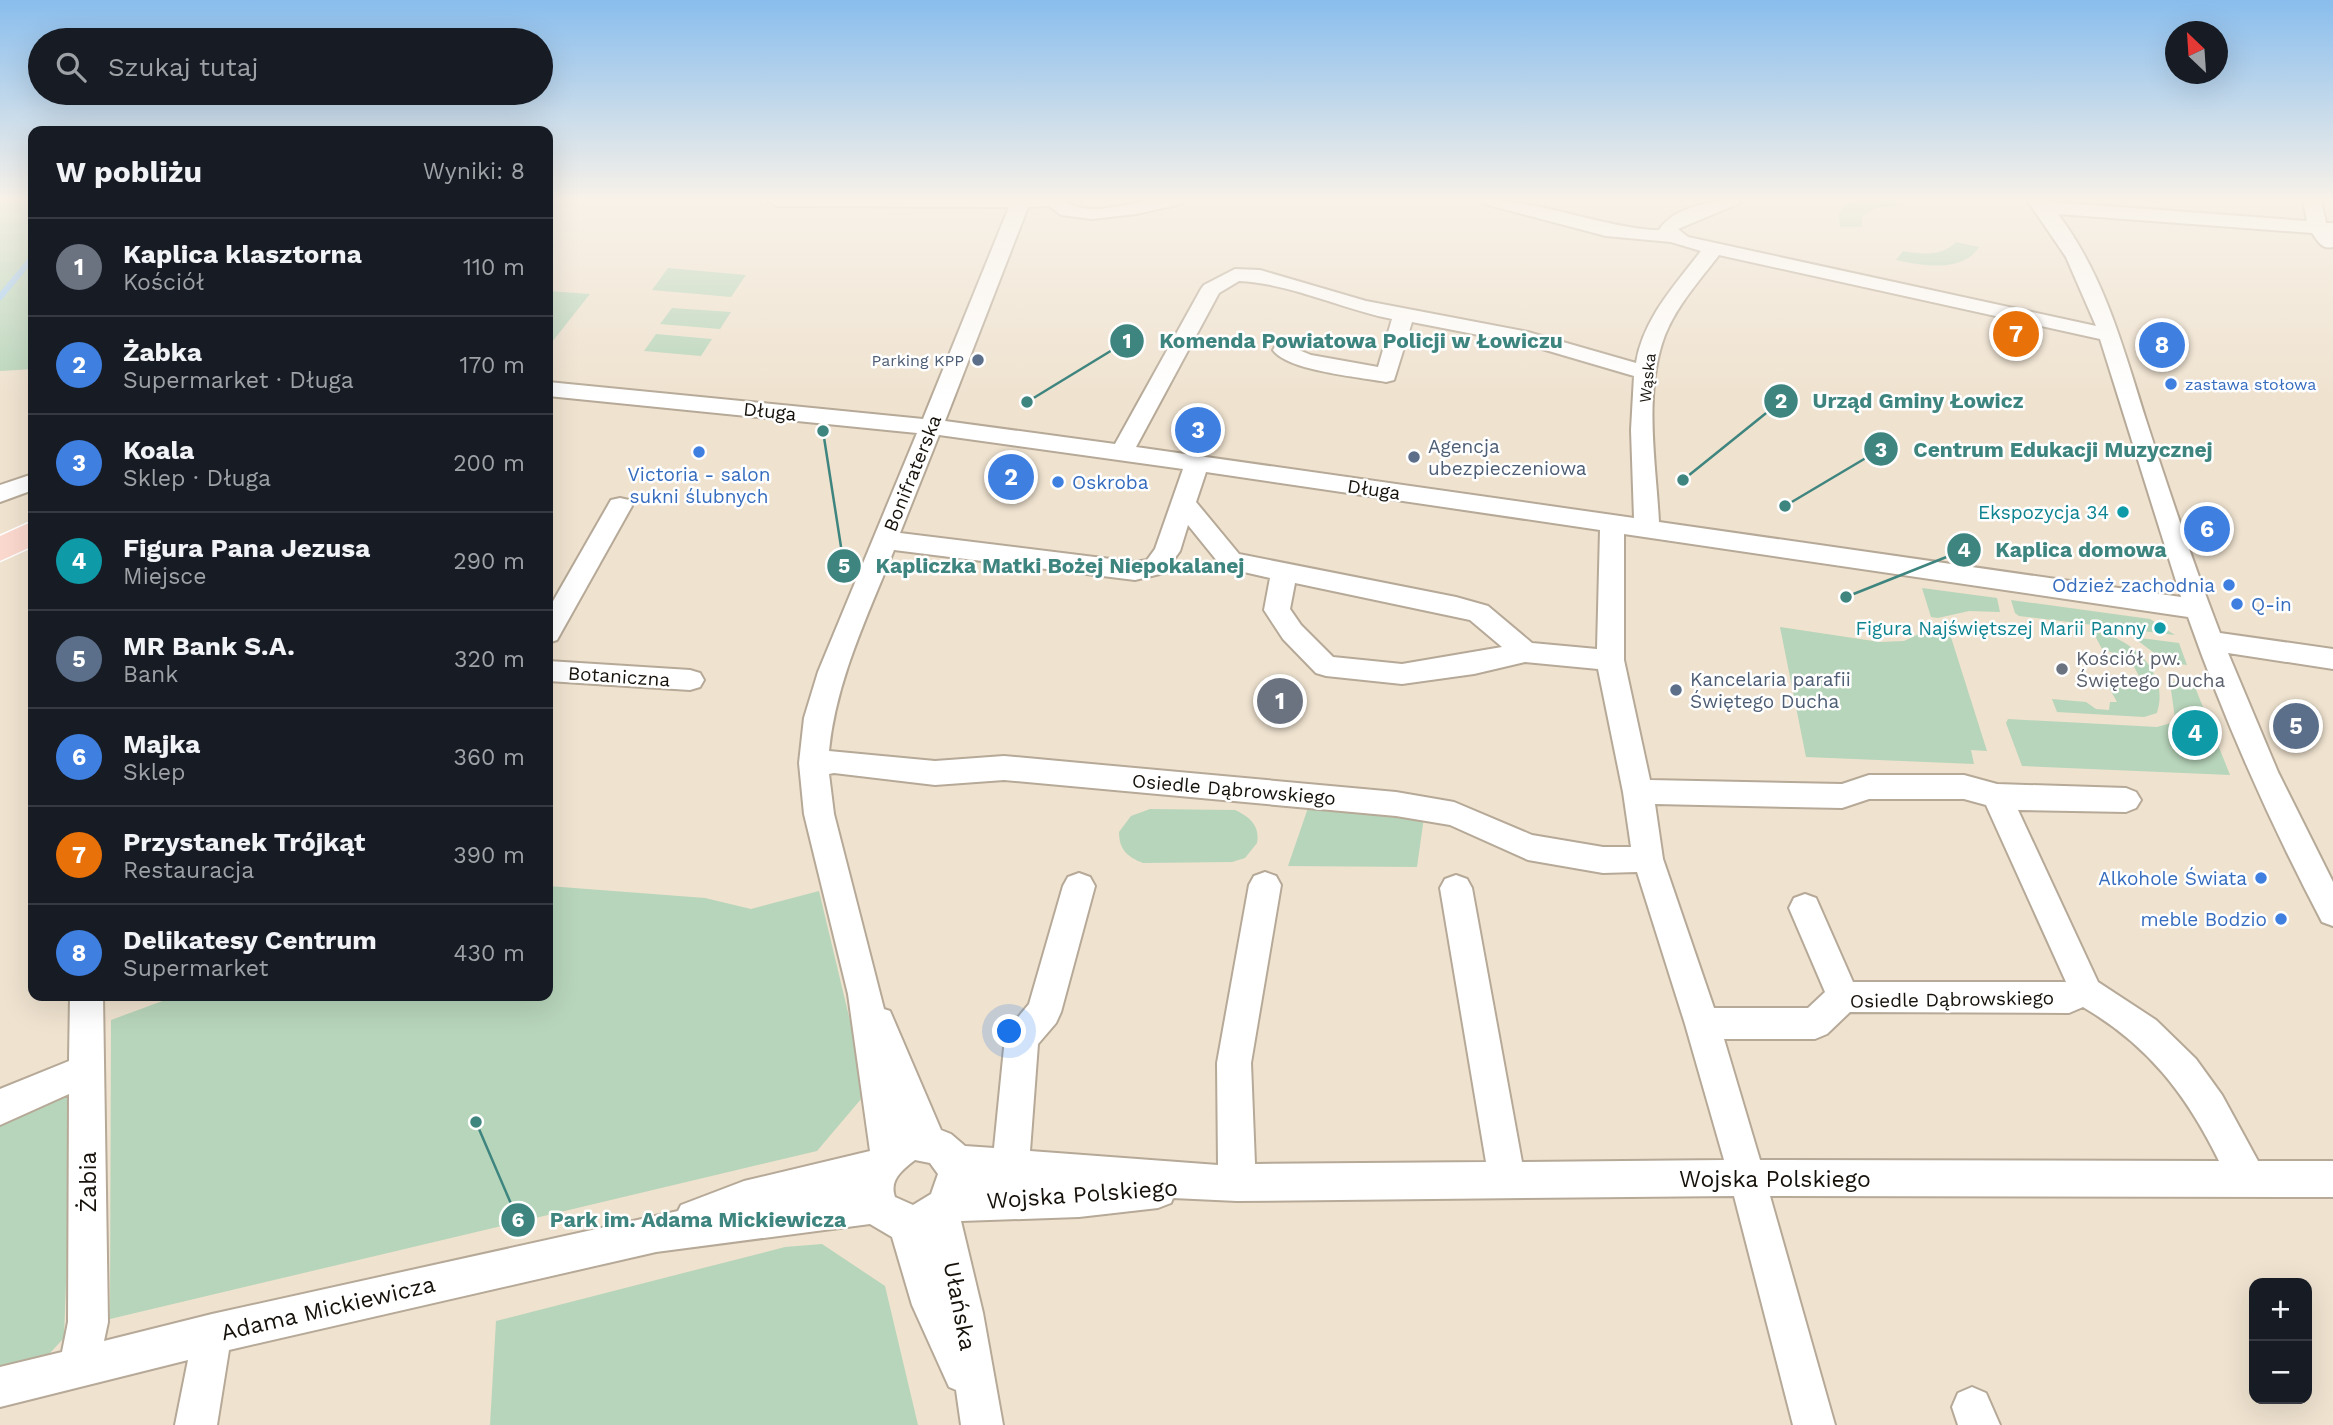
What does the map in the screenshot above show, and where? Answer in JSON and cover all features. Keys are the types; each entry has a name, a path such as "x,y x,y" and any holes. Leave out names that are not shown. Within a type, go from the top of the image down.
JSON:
{"main road":[{"path":"0,550 28,535"}],"street":[{"name":"Bonifraterska","path":"884,1161 865,994 819,814 813,763 818,719 832,672 996,266"},
{"name":"Wąska","path":"1647,528 1647,354 1661,320 1700,266"},
{"path":"1798,266 2109,335"},
{"path":"2081,266 2109,335 2198,609 2246,737 2322,873 2333,912"},
{"path":"1122,452 1211,289 1222,280 1235,275 1260,276 1363,307 1528,338 1645,373"},
{"path":"1284,350 1306,360 1386,375 1404,314"},
{"name":"Długa","path":"553,389 932,427 1122,452 2198,609"},
{"path":"885,540 1135,571 1155,567 1167,551 1197,463"},
{"path":"0,494 28,484"},
{"path":"1183,502 1231,561 1456,606 1479,613 1525,652"},
{"path":"553,624 620,506"},
{"path":"1612,524 1610,660 1638,792 1648,859 1702,1024 1814,1425"},
{"path":"1284,572 1277,610 1292,632 1326,666 1402,674 1474,664 1525,652 1610,660"},
{"path":"2210,641 2333,659"},
{"name":"Botaniczna","path":"553,671 690,680"},
{"name":"Osiedle Dąbrowskiego","path":"813,763 834,762 935,773 1004,768 1396,804 1454,814 1528,847 1603,860 1648,859"},
{"path":"1638,792 1842,796 1869,787 1964,787 1997,796 2126,800"},
{"name":"Osiedle Dąbrowskiego","path":"1997,796 2082,979 2082,990"},
{"path":"1227,1183 1234,1063 1265,885"},
{"path":"1010,1167 1022,1038 1044,1012 1079,886"},
{"path":"1456,888 1507,1181"},
{"path":"1805,908 1843,997"},
{"name":"Osiedle Dąbrowskiego","path":"1702,1024 1815,1023 1843,997 2069,998 2082,990"},
{"name":"Osiedle Dąbrowskiego","path":"2082,990 2106,1002 2143,1030 2194,1083 2248,1179"},
{"name":"Bonifraterska","path":"865,994 909,1092 941,1152"},
{"name":"Żabia","path":"78,1368 88,1322 86,1001"},
{"path":"0,1108 88,1070"},
{"path":"914,1142 941,1152 957,1176 955,1189 919,1210 875,1192 884,1161 901,1146 914,1142"},
{"name":"Wojska Polskiego","path":"941,1152 1010,1167 1227,1183 1747,1178 2333,1179"},
{"name":"Adama Mickiewicza","path":"656,1233 744,1199 884,1161"},
{"name":"Wojska Polskiego","path":"919,1210 1079,1199 1227,1183"},
{"name":"Adama Mickiewicza","path":"0,1387 212,1334 656,1233 919,1210"},
{"name":"Ułańska","path":"919,1210 931,1305 979,1413"},
{"path":"196,1425 212,1334"}],"green space":[{"path":"0,266 28,266 28,369 0,371"},
{"path":"668,268 746,275 731,297 652,290"},
{"path":"553,291 590,294 553,341"},
{"path":"672,308 731,312 720,329 660,324"},
{"path":"656,334 712,339 701,356 644,351"},
{"path":"1922,588 1997,598 2000,612 1969,611 1931,617"},
{"path":"2011,600 2150,619 2175,635 2019,616 2015,613"},
{"path":"1933,626 1949,631 1987,751 1971,750 1974,764 1806,757 1780,627 1880,642 1904,641 1925,631 1935,632"},
{"path":"2093,632 2121,640 2144,659 2158,684 2160,698 2157,713 2144,717 2057,712 2052,699 2086,702 2096,709 2109,710 2110,702 2117,702 2107,684 2127,688 2127,685 2139,678 2144,679 2139,676 2131,661 2133,660 2102,649"},
{"path":"2133,637 2179,643 2187,665 2166,662"},
{"path":"2178,680 2193,682 2230,775 2022,766 2006,723 2008,719 2157,727 2171,723 2175,718 2170,683"},
{"path":"1308,808 1424,817 1417,867 1288,866"},
{"path":"1150,809 1235,810 1253,823 1258,837 1257,843 1245,858 1232,862 1143,863 1125,852 1120,843 1119,832 1131,816"},
{"path":"553,886 705,898 751,909 819,891 867,1092 817,1151 110,1319 111,1020 162,1001 553,1001"},
{"path":"73,1092 64,1338 49,1354 0,1366 0,1115"},
{"path":"822,1244 885,1286 918,1425 490,1425 496,1321 785,1247"}],"waterway":[{"path":"0,297 25,266"}],"place":[{"name":"Przystanek Trójkąt","path":"2016,334"},
{"name":"Delikatesy Centrum","path":"2162,345"},
{"name":"Parking KPP","path":"978,360"},
{"name":"zastawa stołowa","path":"2171,384"},
{"name":"Komenda Powiatowa Policji w Łowiczu","path":"1027,402"},
{"name":"Koala","path":"1198,430"},
{"name":"Kapliczka Matki Bożej Niepokalanej","path":"823,431"},
{"name":"Victoria - salon sukni ślubnych","path":"699,452"},
{"name":"Agencja ubezpieczeniowa","path":"1414,457"},
{"name":"Żabka","path":"1011,477"},
{"name":"Urząd Gminy Łowicz","path":"1683,480"},
{"name":"Oskroba","path":"1058,482"},
{"name":"Centrum Edukacji Muzycznej","path":"1785,506"},
{"name":"Ekspozycja 34","path":"2123,512"},
{"name":"Majka","path":"2207,529"},
{"name":"Odzież zachodnia","path":"2229,585"},
{"name":"Kaplica domowa","path":"1846,597"},
{"name":"Q-in","path":"2237,604"},
{"name":"Figura Najświętszej Marii Panny","path":"2160,628"},
{"name":"Kościół pw. Świętego Ducha","path":"2062,669"},
{"name":"Kancelaria parafii Świętego Ducha","path":"1676,690"},
{"name":"Kaplica klasztorna","path":"1280,701"},
{"name":"MR Bank S.A.","path":"2296,726"},
{"name":"Figura Pana Jezusa","path":"2195,733"},
{"name":"Alkohole Świata","path":"2261,878"},
{"name":"meble Bodzio","path":"2281,919"},
{"name":"Park im. Adama Mickiewicza","path":"476,1122"}]}
